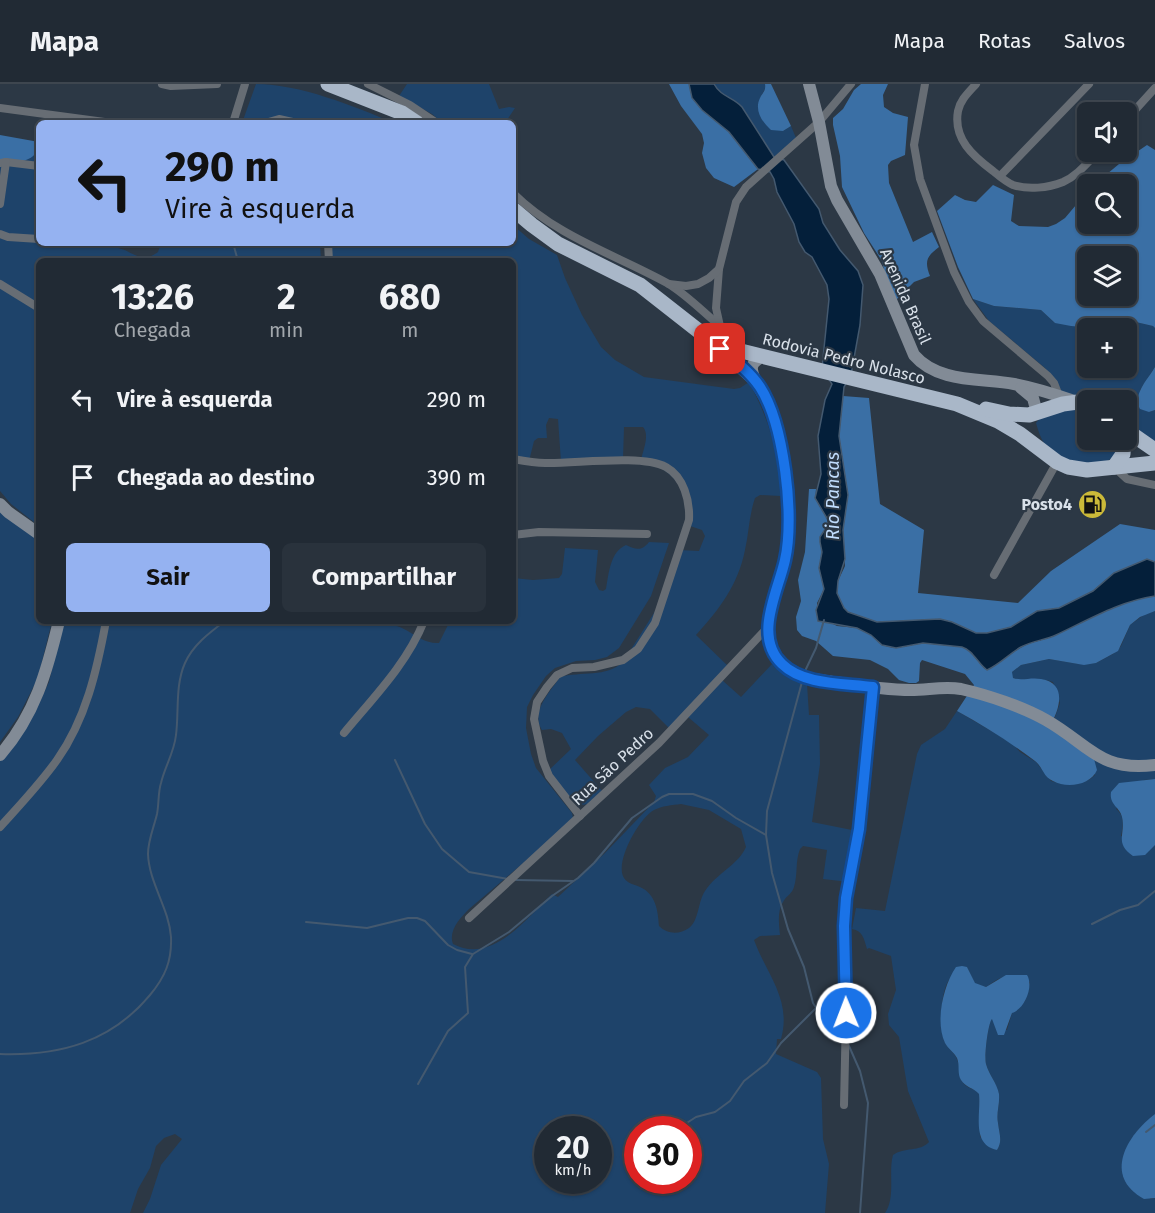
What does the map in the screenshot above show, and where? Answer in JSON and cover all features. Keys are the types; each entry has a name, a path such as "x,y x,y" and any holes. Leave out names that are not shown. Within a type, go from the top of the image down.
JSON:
{"highway":[{"path":"328,84 402,113 412,120"},
{"name":"Rodovia Pedro Nolasco","path":"516,212 558,244 640,285 700,332 741,351 957,404 1009,414 1029,415 1053,406 1077,404"},
{"name":"Rodovia Pedro Nolasco","path":"957,404 998,421 1020,434 1057,462 1068,467 1087,470 1155,463"},
{"path":"1037,413 1035,438 1039,449"},
{"path":"1137,438 1155,450"},
{"path":"1114,467 1123,450"}],"street":[{"path":"162,84 171,86 217,84"},
{"path":"234,120 245,84"},
{"path":"368,84 410,105 432,120"},
{"name":"Avenida Brasil","path":"808,84 819,122 831,186 868,252 914,355 921,364 933,372 1014,384 1077,402"},
{"path":"720,326 716,308 719,269 736,202 746,187 819,122 850,84"},
{"path":"925,84 914,145 920,179 954,272 969,302 983,321 1048,376 1054,383 1059,396"},
{"path":"976,84 962,99 958,111 961,139 972,155 1000,176 1012,184 1045,187 1064,182 1088,162"},
{"path":"1000,176 1089,84"},
{"path":"1137,108 1155,88"},
{"path":"0,108 90,120"},
{"path":"0,204 3,163 36,166"},
{"path":"516,196 542,218 570,236 669,284 720,326 741,351"},
{"path":"0,234 36,238"},
{"path":"669,284 686,286 698,284 719,269"},
{"path":"0,284 36,306"},
{"path":"700,332 736,362 759,386"},
{"path":"762,356 753,363 752,367 778,428 783,456 789,530 785,560 774,592 768,627 771,647 780,662 794,674 816,680 913,690 934,687 960,689 1023,709 1044,719 1066,732 1100,759 1122,766 1155,765"},
{"path":"1014,384 1034,398 1037,413"},
{"path":"516,459 543,463 630,461 652,463 665,467 674,474 684,488 690,504 689,520 655,623 638,649 623,660 594,667 572,668 558,675 537,702 534,719 543,761 549,776 580,816"},
{"path":"994,575 1057,462"},
{"path":"1114,467 1127,479 1155,485"},
{"path":"0,504 36,532"},
{"path":"516,535 539,532 647,534"},
{"path":"0,754 31,711 46,675 58,624"},
{"path":"0,827 57,760 75,729 92,688 105,624"},
{"path":"344,734 394,672 423,624"},
{"name":"Rua São Pedro","path":"469,918 659,743 768,627"},
{"path":"844,1105 846,1013 844,926 846,898 859,829 873,687"}],"shaded area":[{"path":"256,84 308,92 386,120 264,119 243,120"},
{"path":"407,84 489,84 499,109 515,108 507,120 439,120 399,96"},
{"path":"669,84 689,84 691,93 699,106 732,135 758,169 734,187 714,178 706,168 702,153 704,143 702,134 681,106"},
{"path":"714,84 765,84 759,104 761,115 783,131 791,126 796,138 774,157 742,107 723,95"},
{"path":"765,84 771,84 791,126 783,131 771,130 760,116 758,102 765,90"},
{"path":"861,84 888,84 883,95 884,107 893,113 908,117 905,155 891,161 888,165 889,183 913,242 932,232 939,247 928,259 927,266 930,276 914,282 896,300 889,291 882,261 864,233 842,187 840,156 833,118 843,109 854,90"},
{"path":"0,135 36,141 36,152 31,158 0,164"},
{"path":"1147,145 1155,150 1155,328 1137,322 1137,318 1114,317 1077,318 1077,326 1071,326 1055,323 1041,310 994,306 973,299 937,211 955,195 976,202 993,185 1014,195 1011,221 1019,226 1048,227 1056,224 1065,218 1077,204 1077,234 1137,234 1137,174 1107,174 1122,162 1137,162 1137,152"},
{"path":"36,155 36,246 118,248 137,256 147,257 158,252 160,246 320,246 321,258 36,258 36,524 11,504 0,491 0,164"},
{"path":"516,228 529,239 557,255 582,315 601,347 615,360 644,377 734,389 749,382 768,424 775,450 781,496 760,495 755,498 738,575 720,606 696,635 731,669 722,680 741,697 772,664 791,678 807,684 809,715 819,715 820,764 812,822 857,831 849,882 823,879 827,850 803,846 798,854 794,887 781,906 780,935 760,936 754,940 781,1000 784,1025 781,1039 777,1039 776,1054 817,1072 821,1078 823,1139 829,1164 825,1213 143,1213 161,1165 182,1139 175,1134 164,1138 156,1146 150,1168 138,1189 130,1213 0,1213 0,759 40,701 49,682 62,624 390,624 426,641 439,643 448,624 516,624 516,578 533,580 559,578 562,574 565,548 598,550 595,582 599,590 603,591 606,589 613,558 621,548 626,545 636,549 641,548 649,542 669,543 651,596 619,648 607,657 576,661 555,668 546,676 527,707 526,728 536,768 572,813 573,818 462,916 453,930 452,939 453,944 467,949 495,944 520,926 552,894 558,897 654,802 656,796 649,785 665,768 688,757 709,735 688,717 673,732 650,709 636,707 626,712 598,736 575,760 603,792 591,802 582,805 576,803 548,771 571,749 562,733 551,729 542,730 538,716 547,696 560,677 601,672 623,662 659,605 678,550 699,551 705,536 702,530 687,525 687,503 674,479 663,469 641,460 646,438 643,427 624,427 623,459 561,462 558,419 549,418 546,425 547,438 538,438 534,441 529,461 516,459 516,258 332,258 331,246 516,246","holes":["681,804 709,810 741,829 746,847 743,853 705,891 692,925 681,932 673,933 659,926 653,898 645,890 629,883 622,871 625,852 642,822 654,810"]},
{"path":"973,299 994,306 1041,310 1055,323 1077,321 1077,378 1137,378 1137,322 1153,326 1155,328 1155,367 1140,390 1149,412 1155,410 1155,445 1137,433 1137,390 1077,390 1077,399 1063,397 1045,368 989,321"},
{"path":"1155,367 1155,410 1149,412 1140,409 1138,398"},
{"path":"843,396 869,398 880,504 924,530 918,593 1018,603 1051,571 1120,524 1155,530 1155,562 1114,573 1093,591 1059,608 1037,611 1011,627 987,633 976,633 940,619 877,622 848,612 840,604 837,593 838,581 845,566 843,530 848,495 839,436"},
{"path":"1064,408 1077,409 1077,450 1119,450 1111,459 1096,463 1070,462 1056,456 1048,449 1036,423 1045,412"},
{"path":"809,489 816,489 818,503 827,516 825,528 820,537 822,552 819,568 824,589 817,603 817,616 837,626 857,628 871,635 882,645 896,648 923,643 962,647 987,670 1026,645 1056,635 1117,606 1155,596 1155,611 1140,617 1130,625 1118,651 1096,663 1084,665 1049,659 1021,665 1012,672 1013,678 1041,679 1055,685 1059,704 1051,724 1094,759 1097,770 1090,779 1071,785 1053,781 1047,777 1038,763 1026,754 957,711 974,685 965,674 922,660 919,681 909,683 899,680 888,669 870,660 833,656 816,641 802,636 797,630 796,617 801,601 798,580 805,552"},
{"path":"0,508 36,539 36,624 51,624 38,678 18,717 0,742"},
{"path":"1155,611 1155,779 1144,780 1116,809 1122,818 1121,836 1155,845 1155,1114 1137,1131 1150,1199 1155,1198 1155,1213 885,1213 890,1200 893,1155 921,1147 929,1142 908,1091 899,1037 889,1025 888,1014 896,990 891,956 867,949 861,934 852,929 856,908 885,911 917,754 921,745 945,729 957,711 1012,743 1020,752 1036,762 1051,781 1074,784 1091,779 1095,775 1054,720 1060,703 1053,682 1012,678 1012,672 1021,665 1049,659 1079,664 1096,663 1113,654 1121,646 1130,625 1145,614","holes":["967,967 975,984 986,987 1007,976 1030,982 1025,1001 1012,1013 1007,1030 995,1024 992,1018 989,1026 987,1068 999,1095 1000,1140 997,1150 980,1137 979,1094 962,1081 955,1055 943,1036 942,1009 947,983 951,977"]},
{"path":"1155,779 1155,845 1145,855 1133,856 1122,842 1122,817 1113,803 1111,792 1119,783"},
{"path":"956,967 967,967 975,983 986,987 1006,975 1027,975 1029,980 1027,997 1021,1007 1012,1013 1004,1035 998,1035 992,1019 988,1033 986,1064 999,1094 1000,1140 997,1150 989,1147 980,1135 979,1094 961,1080 957,1058 946,1045 942,1034 941,1015 944,994"},
{"path":"1155,1114 1155,1198 1144,1199 1131,1190 1124,1179 1123,1156 1136,1133"}],"water":[{"name":"Rio Pancas","path":"689,84 714,84 720,92 742,107 774,157 784,160 819,209 823,223 840,250 858,271 863,285 860,325 851,375 844,387 839,436 848,495 843,530 845,559 837,593 844,608 848,612 877,622 940,619 976,633 987,633 1011,627 1037,611 1059,608 1093,591 1114,573 1147,559 1155,562 1155,596 1129,602 1056,635 1025,645 987,670 962,647 923,643 896,648 882,645 871,635 857,628 818,621 816,610 824,589 819,568 822,552 820,537 828,525 828,520 815,498 821,474 818,436 825,400 832,384 822,368 829,299 827,285 812,257 805,252 799,242 794,224 777,192 770,172 758,169 729,132 702,110 692,98"}],"waterway":[{"path":"234,246 237,258"},
{"path":"805,671 816,648 824,620"},
{"path":"0,1054 64,1049 101,1035 135,1011 164,975 169,961 171,937 167,916 149,865 149,844 157,814 160,787 175,742 182,672 188,657 197,645 221,624"},
{"path":"802,682 767,811 766,835 772,873 788,929 804,967 813,1003 827,1025 840,1035"},
{"path":"395,760 425,824 442,849 469,872 508,879"},
{"path":"418,1084 448,1031 468,1013 465,967 473,954 509,932 552,896 578,878 594,863 632,818 669,794 693,794 712,801 766,835"},
{"path":"516,880 573,881"},
{"path":"1092,924 1120,910 1138,905 1155,891"},
{"path":"306,922 367,928 417,918 425,921 448,945 472,954"},
{"path":"700,1116 715,1112 730,1101 744,1081 767,1063 781,1043 816,1008"},
{"path":"849,1046 860,1071 868,1103 860,1213"},
{"path":"1146,1132 1155,1125"}],"place":[{"name":"Posto4","path":"1093,504"}],"route":[{"path":"720,349 759,386 772,410 783,456 789,530 785,560 774,592 768,627 771,647 780,662 794,674 816,680 873,687 859,829 846,898 844,926 846,1013"}]}
